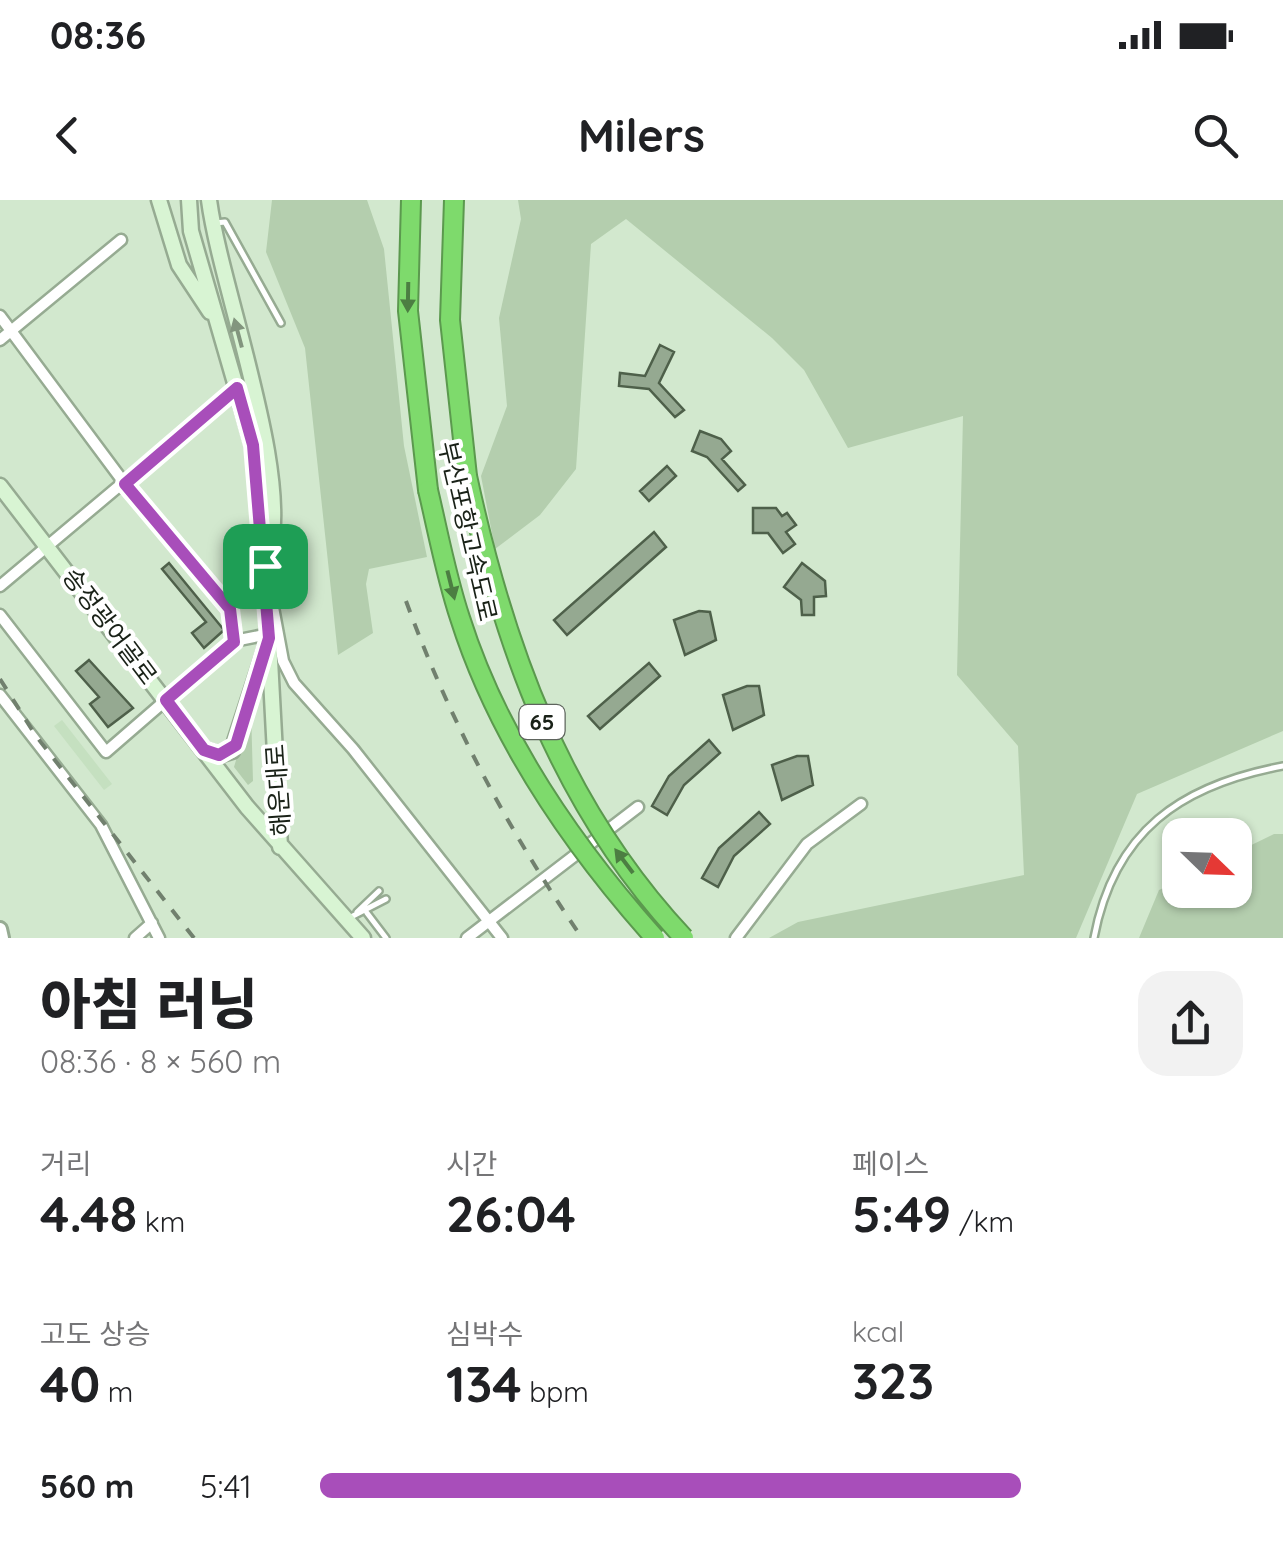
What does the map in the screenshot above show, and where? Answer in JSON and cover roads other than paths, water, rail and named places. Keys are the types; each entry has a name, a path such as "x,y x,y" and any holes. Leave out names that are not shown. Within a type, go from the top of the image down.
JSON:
{"highway":[{"name":"부산포항고속도로","path":"411,200 408,312 428,490 460,618 504,722 550,806 610,887 655,938"},
{"name":"부산포항고속도로","path":"454,200 450,320 467,476 488,575 519,671 560,760 616,852 684,938"}],"main road":[{"path":"158,200 179,265 218,324"},
{"name":"해운대로","path":"189,200 192,231 253,445 265,566 280,847 352,916 363,938"},
{"path":"209,200 262,430 274,541 265,566"},
{"name":"송정광어골로","path":"0,486 280,847"},
{"path":"204,750 219,755 232,751 269,636"}],"street":[{"path":"0,340 121,240"},
{"path":"0,316 125,484 230,609 234,642"},
{"name":"송정광어골로","path":"49,547 237,388"},
{"path":"0,586 49,547"},
{"path":"265,566 283,661 313,708 353,749 502,938"},
{"path":"0,615 106,752 234,642 269,636"},
{"path":"0,696 101,825 159,938"},
{"path":"736,938 807,844 861,804"},
{"path":"468,938 638,807"},
{"path":"135,938 152,923"},
{"path":"0,929 2,938"}],"lane":[{"path":"212,224 225,222 281,324"},
{"path":"1094,938 1120,859 1154,821 1194,791 1232,776 1283,766"},
{"path":"352,916 379,891"},
{"path":"352,916 367,913 386,899"},
{"path":"367,913 386,938"}],"railway":[{"path":"406,601 442,690 484,776 530,858 582,938"},
{"path":"0,679 36,736 194,938"}]}
